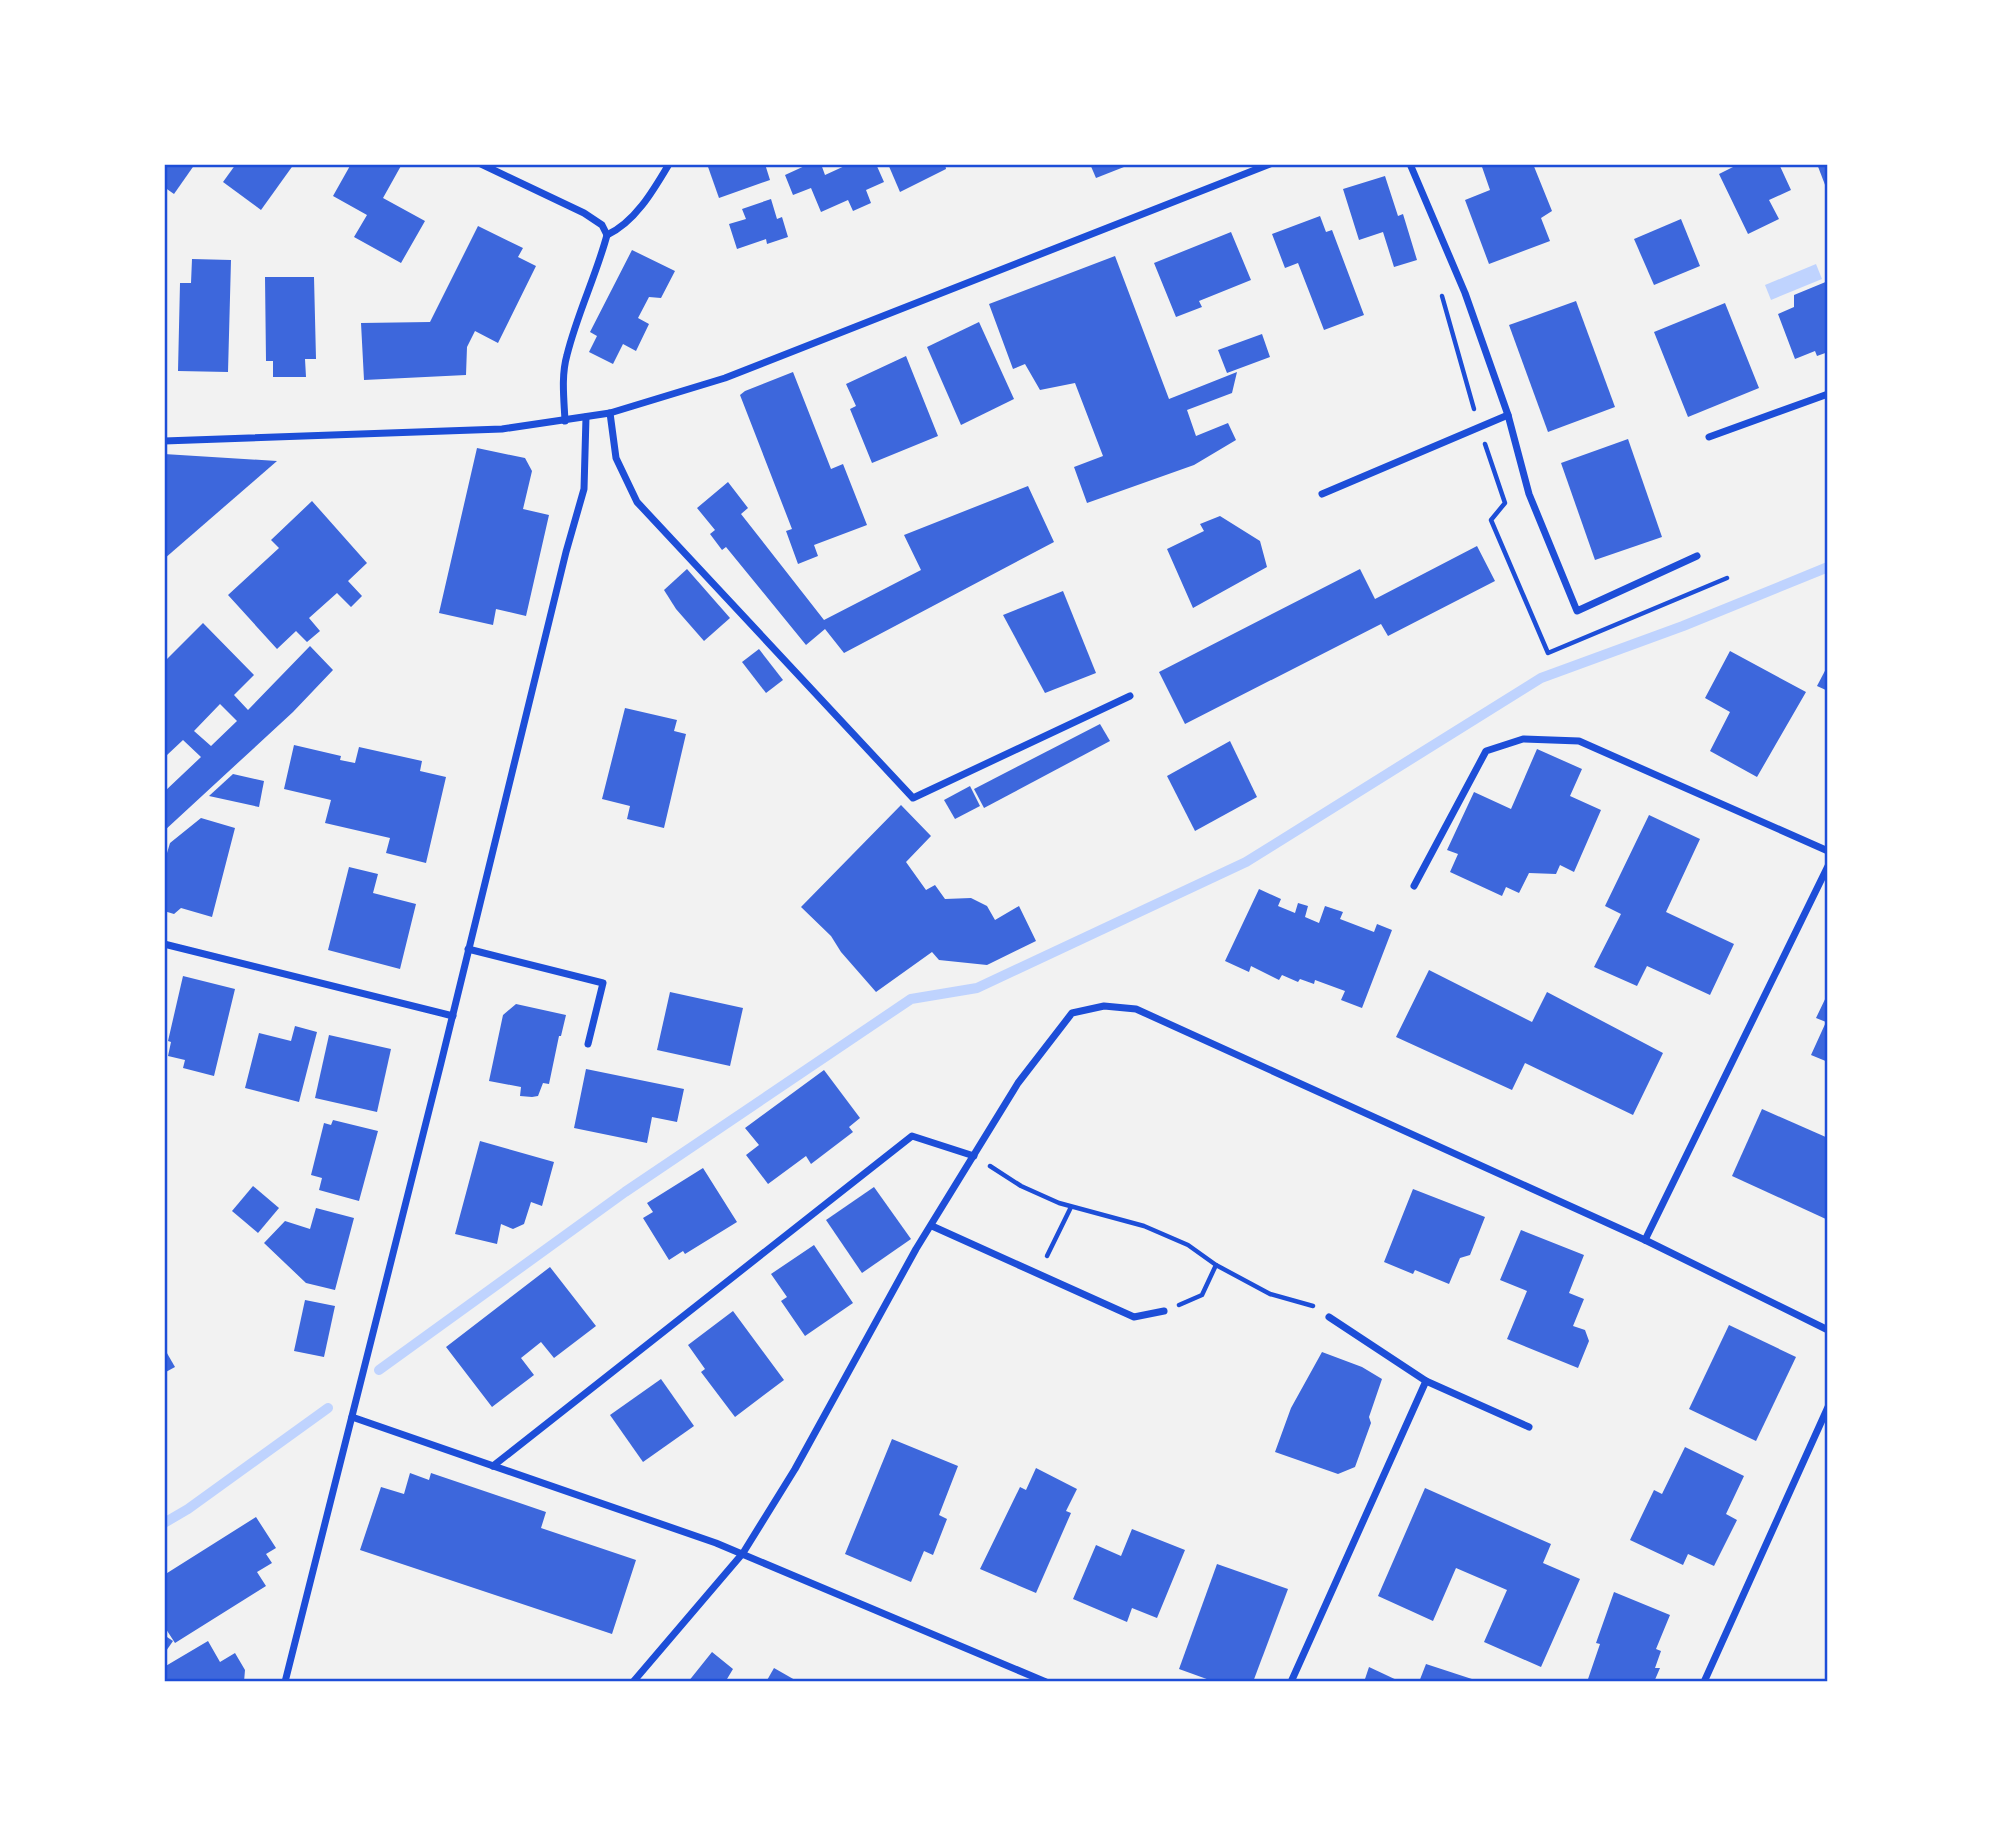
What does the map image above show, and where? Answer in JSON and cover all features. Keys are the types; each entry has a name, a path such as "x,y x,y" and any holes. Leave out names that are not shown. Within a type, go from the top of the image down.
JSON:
{"street":[{"path":"481,164 584,213 602,225 607,235 600,262 566,355 563,378 565,421"},
{"path":"607,235 616,231 650,198 668,164"},
{"path":"164,441 502,429 610,413 725,378 1270,164"},
{"path":"1410,164 1465,293 1508,415 1529,494 1577,611 1697,556"},
{"path":"1709,437 1828,394"},
{"path":"610,413 616,458 637,502 913,798 1130,696"},
{"path":"1322,494 1508,415"},
{"path":"285,1682 584,489 586,417"},
{"path":"1414,886 1486,751 1523,739 1579,741 1828,851"},
{"path":"1645,1240 1828,866"},
{"path":"164,944 453,1016"},
{"path":"468,949 603,984 588,1044"},
{"path":"634,1682 743,1553 795,1469 916,1249 1017,1083 1072,1013 1104,1006 1136,1009 1645,1240 1828,1330"},
{"path":"493,1465 912,1136 974,1156"},
{"path":"932,1226 1134,1317 1164,1311"},
{"path":"1329,1317 1426,1381 1529,1427"},
{"path":"1291,1682 1426,1381"},
{"path":"1704,1682 1828,1407"},
{"path":"352,1417 743,1553 1046,1682"}],"path":[{"path":"974,1156 1021,1186 1071,1207 1144,1226 1188,1245 1216,1265 1270,1294 1318,1308 1329,1317"},
{"path":"1038,1274 1071,1207"},
{"path":"1164,1311 1202,1295 1216,1265"}],"water":[{"path":"1816,264 1822,279 1771,300 1765,285"}],"building":[{"path":"164,164 195,164 174,194 164,187"},
{"path":"236,164 294,164 261,210 223,182"},
{"path":"351,164 402,164 383,198 425,221 401,263 354,237 367,215 333,196"},
{"path":"707,164 765,164 770,180 719,198"},
{"path":"809,164 821,164 825,175 849,164 876,164 884,182 866,190 871,203 853,211 848,200 821,212 811,188 793,195 785,175"},
{"path":"888,164 945,164 946,169 900,192"},
{"path":"1090,164 1129,164 1129,165 1096,178"},
{"path":"1481,164 1533,164 1552,211 1541,218 1550,241 1489,264 1465,200 1490,190"},
{"path":"1739,164 1779,164 1791,190 1769,200 1779,219 1748,234 1719,174"},
{"path":"1817,164 1828,164 1828,190 1827,190"},
{"path":"1385,176 1398,216 1403,214 1417,260 1394,267 1383,232 1359,240 1343,189"},
{"path":"771,199 777,219 782,217 788,237 767,244 766,239 737,249 729,224 746,219 742,209"},
{"path":"1320,216 1326,232 1332,230 1364,315 1324,330 1298,263 1285,268 1272,234"},
{"path":"1681,219 1700,266 1654,285 1634,239"},
{"path":"478,226 523,248 518,257 536,266 498,343 475,331 467,347 466,375 364,380 361,323 430,322"},
{"path":"1231,232 1251,280 1199,301 1202,307 1176,317 1154,263"},
{"path":"632,250 675,271 661,298 649,297 638,318 649,324 636,351 623,344 613,364 589,352 597,336 590,332"},
{"path":"1115,256 1169,399 1237,372 1232,393 1187,410 1196,436 1228,423 1236,440 1194,465 1087,503 1074,467 1103,456 1075,383 1040,390 1025,364 1013,369 989,304"},
{"path":"192,259 231,260 228,372 178,371 180,283 191,283"},
{"path":"265,277 314,277 316,359 305,359 306,377 273,377 273,361 266,361"},
{"path":"1828,281 1828,352 1817,356 1815,351 1795,359 1778,314 1794,307 1794,295"},
{"path":"1576,301 1615,407 1548,432 1509,325"},
{"path":"1725,303 1759,388 1688,417 1654,332"},
{"path":"979,322 1014,399 961,425 927,347"},
{"path":"1262,334 1270,357 1227,373 1218,350"},
{"path":"906,356 938,436 872,463 850,409 856,406 846,384"},
{"path":"793,372 831,469 843,464 867,525 814,545 818,556 798,564 786,531 792,529 740,395"},
{"path":"1628,439 1662,537 1595,560 1561,463"},
{"path":"477,448 525,458 532,471 523,509 549,515 526,616 496,609 493,625 439,613"},
{"path":"164,454 277,461 164,559"},
{"path":"728,482 748,508 741,514 824,620 921,570 904,535 1028,486 1054,542 844,653 825,629 806,645 726,547 722,550 710,534 715,530 697,508"},
{"path":"312,501 367,563 348,581 362,596 351,607 337,593 309,618 320,631 307,642 296,631 277,649 228,595 279,548 271,540"},
{"path":"1220,516 1260,541 1267,567 1193,608 1167,549 1204,531 1200,524"},
{"path":"1477,546 1495,581 1388,636 1381,624 1185,724 1159,672 1360,569 1375,599"},
{"path":"687,569 730,618 704,641 676,609 664,590"},
{"path":"1063,591 1096,673 1045,693 1003,615"},
{"path":"203,623 254,675 234,695 248,710 310,646 333,670 293,712 164,831 164,792 201,757 183,740 166,756 164,754 164,662","holes":["220,704 237,721 211,746 194,731"]},
{"path":"759,649 783,680 766,693 742,662"},
{"path":"1730,651 1806,692 1757,777 1710,751 1730,712 1705,698"},
{"path":"1828,665 1828,691 1817,686"},
{"path":"625,708 677,720 674,731 686,734 664,828 627,819 630,806 602,799"},
{"path":"1100,724 1110,741 984,808 974,789"},
{"path":"1230,741 1257,797 1195,831 1167,776"},
{"path":"294,745 341,756 340,760 355,763 359,747 422,761 420,771 446,777 426,863 386,853 390,838 325,823 331,800 284,789"},
{"path":"1537,749 1582,769 1570,796 1601,810 1574,872 1560,865 1556,874 1529,873 1519,893 1506,887 1502,896 1450,872 1458,854 1447,850 1474,792 1511,809"},
{"path":"233,774 264,781 259,807 209,796"},
{"path":"970,786 980,806 955,819 944,800"},
{"path":"901,805 931,836 906,862 926,890 935,885 945,899 971,898 987,906 995,920 1019,906 1036,941 987,965 939,960 932,952 876,992 841,952 831,936 801,907"},
{"path":"1649,815 1700,839 1666,912 1734,944 1710,995 1647,966 1637,986 1594,967 1621,914 1605,906"},
{"path":"201,818 235,828 212,917 181,908 174,914 164,911 164,863 170,843"},
{"path":"349,867 378,874 373,893 416,904 400,969 328,950"},
{"path":"1259,889 1281,899 1278,906 1295,913 1298,903 1308,906 1305,917 1319,923 1325,906 1343,912 1340,919 1374,932 1377,924 1392,930 1362,1008 1341,1000 1345,991 1315,980 1314,984 1300,979 1298,982 1282,975 1279,980 1251,966 1249,972 1225,961"},
{"path":"1429,970 1532,1022 1547,992 1663,1053 1633,1115 1525,1063 1512,1090 1396,1037"},
{"path":"183,976 235,989 214,1076 183,1068 185,1060 168,1056 171,1042 168,1041"},
{"path":"670,992 743,1008 730,1066 657,1050"},
{"path":"1828,993 1828,1062 1811,1055 1826,1022 1816,1018"},
{"path":"516,1004 566,1015 549,1084 543,1083 538,1096 520,1096 521,1087 489,1081 503,1015"},
{"path":"295,1026 317,1032 299,1102 245,1088 259,1033 291,1041"},
{"path":"329,1035 391,1049 377,1112 315,1098"},
{"path":"586,1069 684,1089 677,1122 652,1117 647,1143 574,1128"},
{"path":"824,1070 860,1118 849,1127 853,1132 811,1164 806,1156 768,1184 746,1155 759,1145 745,1128"},
{"path":"1762,1109 1828,1138 1828,1220 1732,1176"},
{"path":"333,1120 378,1131 359,1201 319,1190 322,1178 311,1175 324,1123 331,1125"},
{"path":"480,1141 554,1162 542,1206 531,1202 524,1224 513,1229 501,1224 497,1244 455,1234"},
{"path":"703,1168 737,1222 685,1254 683,1251 669,1260 643,1218 653,1212 647,1203"},
{"path":"253,1186 279,1208 258,1233 232,1211"},
{"path":"874,1187 911,1239 862,1273 826,1220"},
{"path":"1413,1189 1485,1217 1470,1255 1460,1258 1449,1284 1415,1270 1413,1274 1384,1262"},
{"path":"316,1208 354,1218 335,1290 306,1283 264,1243 285,1221 310,1229"},
{"path":"1521,1230 1584,1255 1569,1293 1584,1299 1573,1326 1585,1330 1589,1341 1578,1368 1507,1339 1527,1291 1500,1280"},
{"path":"814,1245 853,1303 805,1336 781,1301 787,1297 771,1274"},
{"path":"550,1267 596,1326 554,1358 541,1342 521,1358 534,1375 492,1407 446,1347"},
{"path":"305,1300 335,1306 324,1357 294,1351"},
{"path":"733,1311 784,1380 735,1417 701,1372 705,1369 688,1345"},
{"path":"1729,1325 1796,1357 1756,1441 1689,1409"},
{"path":"164,1348 175,1367 164,1373"},
{"path":"1322,1352 1362,1367 1382,1379 1369,1417 1371,1423 1355,1467 1338,1474 1275,1452 1291,1408"},
{"path":"661,1379 694,1426 643,1462 610,1415"},
{"path":"892,1439 958,1466 939,1515 947,1519 933,1555 924,1551 911,1582 845,1554"},
{"path":"1685,1447 1744,1476 1726,1514 1737,1520 1714,1566 1688,1554 1683,1565 1630,1540 1654,1490 1662,1494"},
{"path":"1036,1468 1077,1489 1066,1511 1071,1513 1036,1593 980,1569 1020,1487 1026,1490"},
{"path":"410,1473 429,1480 431,1473 546,1512 541,1528 636,1560 612,1634 360,1550 381,1487 404,1494"},
{"path":"1425,1488 1551,1544 1543,1563 1580,1579 1541,1667 1484,1642 1507,1590 1456,1568 1433,1621 1378,1596"},
{"path":"256,1517 276,1548 266,1554 272,1563 257,1572 266,1586 175,1643 164,1626 164,1575"},
{"path":"1132,1529 1185,1550 1157,1618 1132,1608 1127,1622 1073,1599 1096,1545 1121,1556"},
{"path":"1217,1564 1288,1589 1253,1682 1215,1682 1179,1669"},
{"path":"1614,1592 1670,1615 1656,1649 1661,1651 1655,1668 1660,1668 1654,1682 1587,1682 1600,1644 1596,1643"},
{"path":"164,1635 173,1641 164,1654"},
{"path":"208,1641 220,1662 235,1653 245,1670 244,1682 164,1682 164,1667"},
{"path":"712,1652 733,1669 727,1679 730,1682 688,1682"},
{"path":"1426,1664 1478,1681 1478,1682 1419,1682"},
{"path":"1369,1667 1401,1682 1364,1682"},
{"path":"774,1668 795,1680 795,1682 766,1682"}],"waterway":[{"path":"379,1370 625,1192 911,999 977,988 1246,862 1541,678 1683,626 1828,567"},
{"path":"164,1523 188,1509 328,1408"}]}
